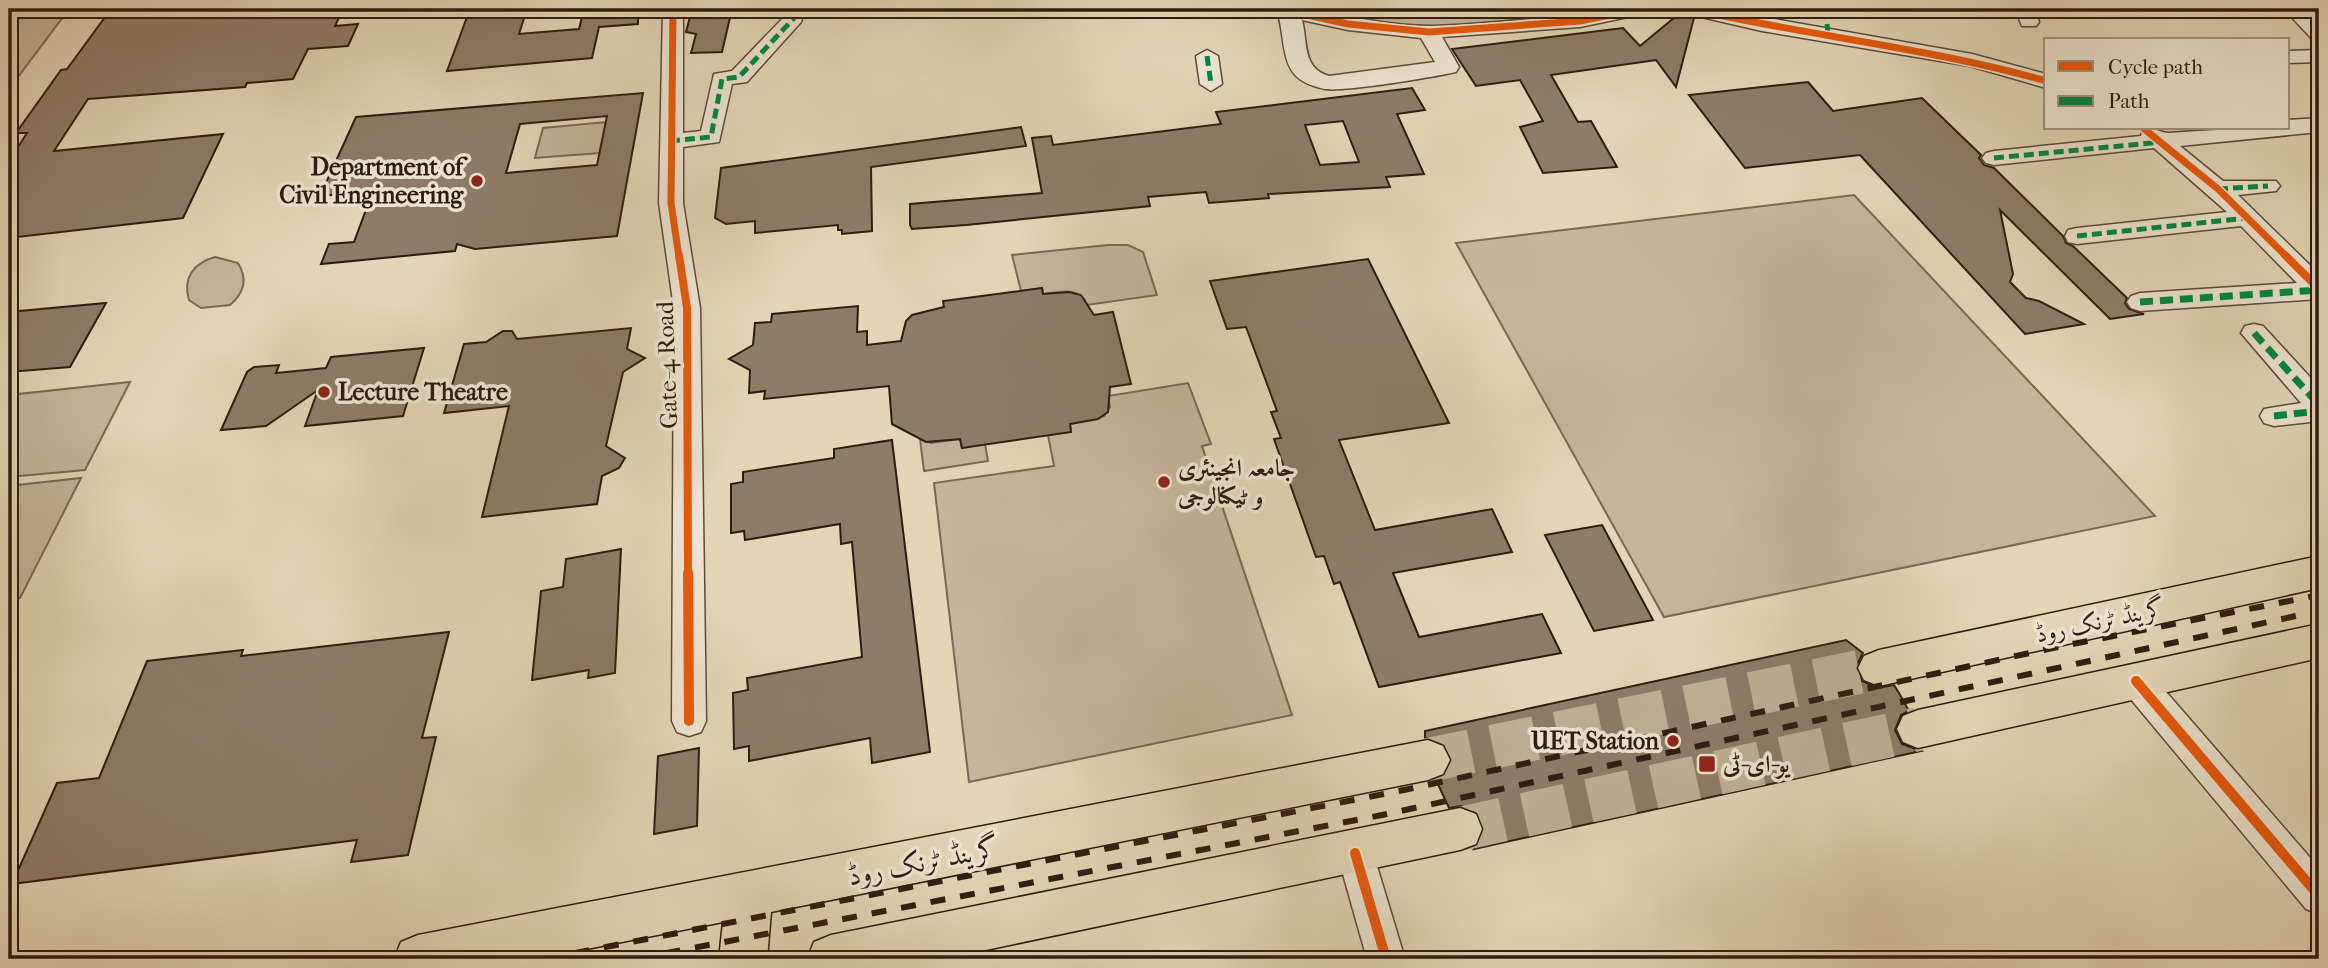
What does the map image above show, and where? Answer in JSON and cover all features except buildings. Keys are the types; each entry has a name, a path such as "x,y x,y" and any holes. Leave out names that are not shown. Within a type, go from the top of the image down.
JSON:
{"main road":[{"name":"گرینڈ ٹرنک روڈ","path":"1879,668 2319,572"},
{"path":"1917,729 2319,641"},
{"name":"گرینڈ ٹرنک روڈ","path":"418,959 1427,760"},
{"path":"831,959 1355,853 1460,829"},
{"path":"743,959 748,895"}],"street":[{"name":"Gate-4 Road","path":"673,9 671,203 687,308 689,721"},
{"path":"670,141 711,136 722,79 739,77 794,18 795,9"},
{"path":"1429,32 1448,66 1328,83 1314,80 1303,72 1288,10 1348,24 1429,32 1580,21 1640,9"},
{"path":"1691,9 1828,36 1972,60 2044,80"},
{"path":"1826,9 1828,36"},
{"path":"2294,9 2319,35"},
{"path":"1208,56 1212,84"},
{"path":"2290,57 2319,56"},
{"path":"2290,127 2319,125"},
{"path":"1994,158 2152,135 2186,136 2258,130"},
{"path":"2152,135 2218,189 2319,289"},
{"path":"2218,189 2268,186"},
{"path":"2077,236 2248,218"},
{"path":"2140,302 2319,289"},
{"path":"2254,333 2319,405"},
{"path":"2274,416 2319,411"},
{"path":"2136,681 2319,896"},
{"path":"1355,853 1386,959"}],"shaded area":[{"path":"9,9 69,9 9,89"},
{"path":"1286,9 1574,9 1580,21 1435,32"},
{"path":"606,122 600,153 535,158 543,128"},
{"path":"1854,195 2155,516 1664,617 1456,243"},
{"path":"1128,245 1143,252 1157,295 1087,305 1080,295 1075,293 1043,294 1042,288 1021,291 1012,255"},
{"path":"215,257 238,263 243,275 243,285 239,296 230,305 201,308 189,300 187,285 196,267"},
{"path":"130,382 85,470 9,477 9,395"},
{"path":"1188,383 1211,444 1202,446 1292,715 969,782 934,483 1054,466 1048,435 1071,432 1070,424 1104,416 1110,407 1108,396"},
{"path":"920,439 931,443 960,439 962,448 985,444 988,461 924,471"},
{"path":"81,478 20,598 9,599 9,486"}],"tunnel":[{"path":"1428,760 1879,668"},
{"path":"1460,829 1918,729"}],"railway":[{"path":"545,959 1404,790 2048,649 2319,595"},
{"path":"636,959 1382,815 2319,611"}],"marked path":[{"path":"670,141 711,137 722,79 739,77 794,18 795,9"},
{"path":"1826,9 1828,36"},
{"path":"2025,9 2029,22"},
{"path":"1207,56 1211,84"},
{"path":"1994,158 2162,142"},
{"path":"2218,189 2268,186"},
{"path":"2077,236 2247,218"},
{"path":"2140,302 2319,290"},
{"path":"2254,333 2319,405"},
{"path":"2274,416 2319,411"}],"cycle path":[{"path":"673,9 671,203 687,308 689,721"},
{"path":"1289,11 1348,24 1429,32 1580,21 1640,9"},
{"path":"1691,9 1762,25 1972,60 2044,80"},
{"path":"2145,130 2218,189 2319,289"},
{"path":"2136,681 2319,896"},
{"path":"1355,853 1386,959"}],"place":[{"name":"Department of Civil Engineering","path":"477,181"},
{"name":"Lecture Theatre","path":"324,392"},
{"name":"جامعہ انجینئری و ٹیکنالوجی","path":"1164,482"},
{"name":"UET Station","path":"1673,741"},
{"name":"یو-ای-ٹی","path":"1707,764"}]}
